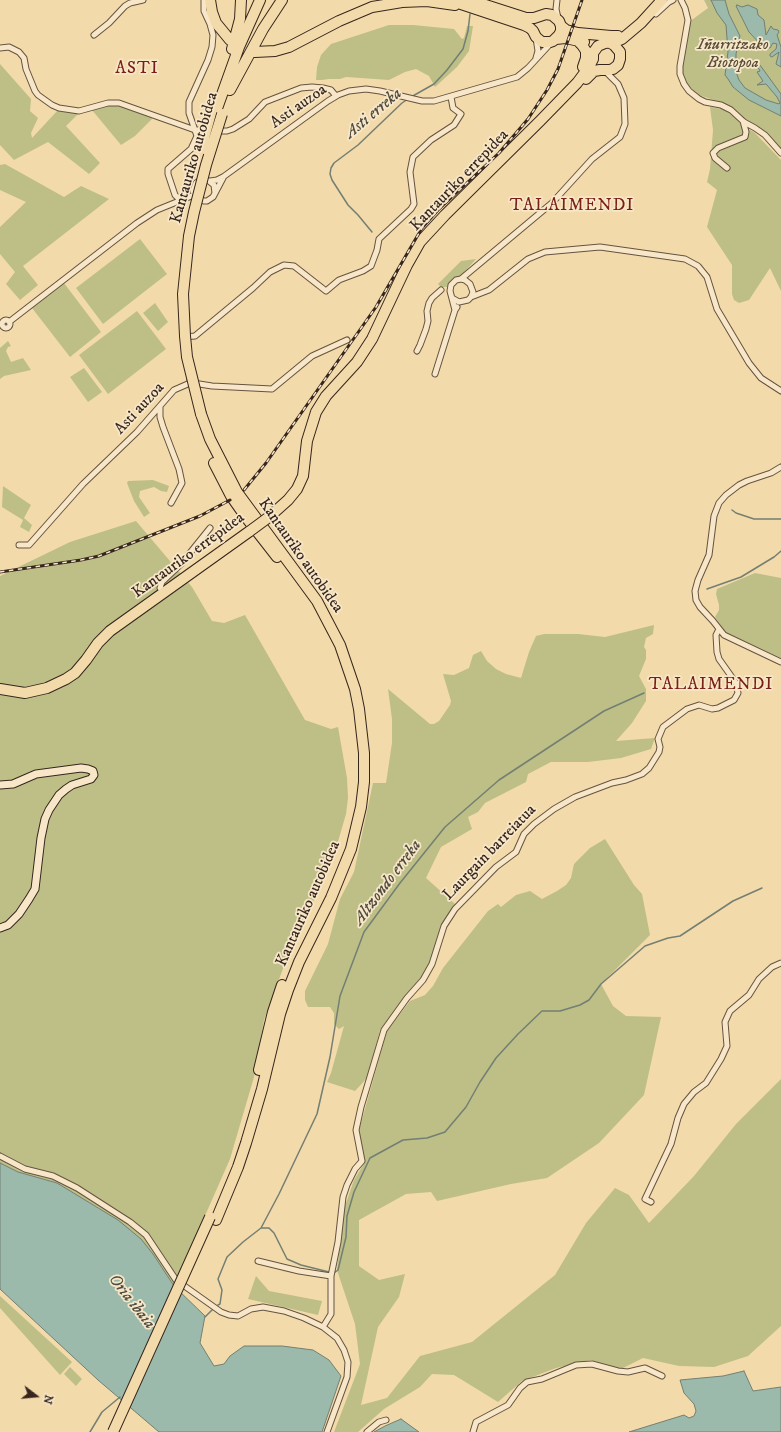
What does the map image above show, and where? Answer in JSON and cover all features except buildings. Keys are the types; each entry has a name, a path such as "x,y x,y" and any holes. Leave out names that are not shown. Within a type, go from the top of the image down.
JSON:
{"highway":[{"path":"210,0 216,23 230,40"},
{"path":"216,113 238,30 241,0"},
{"name":"Kantauriko autobidea","path":"213,1219 240,1141 273,1012 281,987 325,895 345,847 354,806 357,781 355,726 348,690 340,664 312,605 245,516 221,478 202,435 187,357 183,294 194,212 206,165 216,113 239,47 260,0"},
{"name":"Kantauriko autobidea","path":"198,415 183,369 179,338 177,302 179,269 184,235 204,149 204,138 216,113 230,90 267,0"},
{"path":"230,90 263,29 282,0"},
{"path":"449,0 474,3 526,18 552,15 562,26 573,34 608,43 618,48 620,62 616,67 613,69 594,71 573,93 540,121"},
{"path":"540,121 584,75 598,46 622,39 641,23 662,0"},
{"path":"620,56 628,43 656,14 667,0"},
{"path":"256,52 284,49 351,15 384,4 427,1 474,3 524,25 535,34 539,40 546,42 565,38 578,40 589,45 596,66 603,70"},
{"path":"535,34 534,23 543,16"},
{"path":"562,26 583,34 611,36 622,35 633,30"},
{"path":"555,40 561,31 562,26"},
{"path":"568,92 579,75 586,58 586,51 578,40"},
{"name":"Kantauriko errepidea","path":"0,689 25,693 47,688 66,679 86,660 98,643 110,631 250,531 288,500 297,489 302,476 307,442 316,412 326,396 357,362 372,340 406,265 418,246 444,215 540,121"},
{"path":"113,1432 213,1219"},
{"path":"120,1432 213,1219"}],"street":[{"path":"94,35 109,23 128,4 144,0"},
{"path":"181,201 175,194 168,174 168,169 170,165 191,149 197,136 189,113 189,102 208,60 212,47 213,35 204,11 204,0"},
{"path":"543,16 551,9 556,0"},
{"path":"556,0 556,8 562,26"},
{"path":"656,14 673,0"},
{"path":"678,0 682,2 687,17 680,66 680,74 684,84 695,96 705,102 731,110 743,121 762,132 781,153"},
{"path":"534,61 538,51 535,34"},
{"name":"Asti auzoa","path":"210,181 224,177 336,96 349,91 366,90 431,102 512,79 524,72 555,40"},
{"path":"0,48 9,47 19,52 24,58 26,69 34,91 47,102 59,108 79,111 108,103 119,103 195,130 222,131 233,129 249,119 265,102 301,88 312,87 328,89 334,92 336,96"},
{"path":"616,67 616,82"},
{"path":"455,310 450,291 451,285 454,281 468,275 472,269 552,203 592,159 620,137 625,124 625,106 622,92 616,82 603,70"},
{"path":"183,338 194,336 253,288 270,272 284,265 294,266 326,291 339,280 363,272 371,266 377,250 379,239 411,210 414,204 410,172 414,157 431,140 454,125 461,114 453,108 451,96"},
{"path":"727,168 715,158 713,153 718,148 745,137 746,132 743,121"},
{"name":"Asti auzoa","path":"215,193 224,177"},
{"path":"187,198 194,207 211,199 215,193 214,185 210,181 204,179 196,183 194,186 196,196"},
{"path":"9,322 157,210 196,196 204,201"},
{"name":"Asti auzoa","path":"19,545 29,545 84,484 137,432 174,390 190,383 183,338 181,310 182,270 196,196"},
{"path":"452,298 458,302 468,300 471,297 490,289 528,259 545,252 600,247 685,259 695,264 707,277 717,310 749,363 764,381 781,391"},
{"path":"468,275 471,285 471,297"},
{"path":"461,279 482,292"},
{"path":"417,351 426,329 429,304 432,298 441,290"},
{"path":"435,374 455,310 461,302"},
{"path":"190,383 272,390 312,356 346,340"},
{"path":"160,407 160,417 164,433 178,468 182,483 171,503"},
{"path":"781,467 772,473 747,481 735,488 722,499 715,511 708,555 695,591 696,600 700,607 722,633 729,638 781,662"},
{"path":"164,592 160,588 162,582 181,564 210,528"},
{"name":"Laurgain barreiatua","path":"323,1327 331,1314 331,1276 338,1242 343,1197 352,1175 362,1161 356,1130 360,1107 384,1030 407,998 423,980 432,964 444,926 455,909 496,867 516,852 524,834 534,824 554,809 575,797 612,783 642,774 649,768 659,752 659,733 663,727 687,709 699,705 712,709 720,708 734,700 737,696 738,689 735,680 717,655 716,638 719,628"},
{"path":"0,785 12,784 36,774 80,768 88,769 93,772 94,775 91,779 72,785 66,789 59,795 49,810 45,819 41,838 35,889 19,914 8,925 0,928"},
{"path":"650,1202 644,1199 671,1144 678,1118 684,1104 694,1092 706,1082 721,1059 727,1046 725,1022 730,1011 749,995 759,979 772,967 781,963"},
{"path":"0,1156 25,1169 59,1179 130,1222 146,1235 176,1280 219,1310 229,1315 238,1316 251,1309 263,1307 304,1318 323,1327 336,1338 344,1350 348,1362 347,1377 327,1432"},
{"path":"258,1261 305,1272 331,1276"},
{"path":"473,1432 476,1422 508,1405 520,1388 527,1382 542,1379 576,1365 592,1364 628,1372 645,1368 662,1376"},
{"path":"367,1432 379,1422 386,1420"}],"green space":[{"name":"Iñurritzako Biotopoa","path":"704,0 781,0 781,149 759,128 734,110 725,104 699,95 688,85 682,72 683,56 689,22 708,8"},
{"path":"389,25 413,25 454,29 462,39 464,38 467,26 473,26 469,51 457,67 435,87 429,76 416,69 405,72 389,80 346,77 340,79 316,80 317,67 321,55 331,44"},
{"path":"0,64 31,99 30,111 38,118 31,133 32,138 58,110 79,113 66,126 100,163 89,174 48,142 14,160 0,145"},
{"path":"109,105 120,105 150,115 152,119 135,136 121,145 92,110"},
{"path":"710,107 723,109 736,118 742,126 754,132 781,160 781,291 770,268 749,300 739,303 734,300 732,294 732,265 707,227 717,190 707,182 710,169 713,130"},
{"path":"5,164 64,197 81,186 109,199 23,266 38,285 20,300 6,284 15,272 0,254 0,227 26,202 0,190 0,165"},
{"path":"140,239 167,274 103,324 76,288"},
{"path":"476,259 460,277 447,287 441,287 438,284 461,261"},
{"path":"64,283 101,332 70,357 32,308"},
{"path":"155,303 168,322 158,331 143,313"},
{"path":"137,311 166,349 108,394 79,355"},
{"path":"8,341 11,346 8,347 6,351 11,362 23,358 31,370 4,376 0,379 0,348"},
{"path":"84,368 102,392 88,402 70,377"},
{"path":"153,480 169,486 167,492 161,491 154,487 140,491 139,497 150,513 144,517 134,501 127,483 128,481"},
{"path":"3,486 31,505 24,518 32,525 29,532 20,527 23,520 2,507"},
{"path":"136,521 192,587 212,621 224,623 245,615 305,720 331,729 338,727 347,778 348,798 346,814 337,845 321,887 295,936 264,1020 254,1077 230,1159 174,1286 153,1254 99,1208 57,1183 18,1172 0,1163 0,576 70,542"},
{"path":"755,573 781,578 781,660 728,636 715,617 719,610 716,594 717,589"},
{"path":"654,625 653,634 646,638 644,647 646,650 646,659 639,676 646,689 646,701 632,723 616,741 655,738 651,749 621,758 588,762 551,762 528,774 526,782 485,803 478,812 468,817 472,829 441,847 426,878 455,904 442,925 433,955 427,967 419,980 380,1030 367,1078 355,1091 327,1082 331,1073 344,1026 339,1029 334,1024 334,1013 330,1007 308,1007 305,1000 305,991 328,944 340,899 354,872 373,783 386,783 392,743 392,719 388,689 430,724 434,724 439,721 450,705 451,701 443,674 454,675 469,668 473,655 481,651 487,661 496,669 506,674 521,678 529,652 536,636 544,634 578,634 605,637"},
{"path":"605,839 634,885 642,894 650,935 601,984 613,1006 626,1016 661,1017 644,1095 599,1143 547,1178 511,1184 437,1201 431,1192 406,1194 359,1220 359,1266 379,1280 405,1274 399,1297 378,1327 361,1405 387,1398 420,1356 472,1342 555,1275 586,1223 615,1188 629,1195 649,1223 694,1176 736,1124 781,1079 781,1326 748,1356 714,1367 679,1366 643,1358 621,1369 591,1360 556,1368 522,1381 498,1402 454,1375 432,1374 420,1387 384,1409 358,1432 334,1432 360,1364 355,1324 337,1270 344,1209 354,1180 365,1162 359,1130 387,1031 410,1001 425,995 433,986 443,968 488,911 498,904 501,907 516,895 530,891 542,899 557,891 566,885 571,878 574,864 590,848"},
{"path":"256,1276 269,1291 322,1301 318,1315 248,1299"},
{"path":"0,1296 72,1362 60,1375 0,1308"},
{"path":"70,1367 82,1379 76,1386 64,1374"}],"water":[{"path":"711,0 725,0 729,14 740,36 736,54 736,72 739,80 745,88 766,100 779,104 780,103 777,97 766,84 757,85 763,81 757,72 760,71 756,66 757,64 760,65 781,94 781,116 749,100 733,87 725,75 728,52 726,25 717,13"},
{"path":"748,5 757,9 758,15 764,20 766,35 771,26 773,29 778,30 779,32 777,35 781,47 781,67 776,64 779,52 772,57 770,56 770,54 776,49 777,44 773,43 770,48 763,47 749,32 736,6 742,7"},
{"name":"Oria ibaia","path":"0,1163 18,1172 57,1183 118,1220 141,1239 153,1254 174,1286 205,1316 200,1343 214,1366 224,1364 230,1356 244,1346 282,1346 313,1350 329,1360 341,1376 322,1432 159,1432 98,1380 0,1289"},
{"path":"744,1371 753,1391 781,1387 781,1432 629,1432 684,1415 689,1418 694,1416 696,1411 694,1404 684,1393 680,1380 723,1376"},
{"path":"401,1419 419,1432 374,1432 385,1426"}],"waterway":[{"name":"Asti erreka","path":"411,97 434,84 463,49 468,31 470,14"},
{"name":"Asti erreka","path":"372,232 348,205 332,180 330,174 331,168 334,163 358,145 408,99"},
{"path":"732,510 736,513 754,519 781,519"},
{"path":"707,589 741,577 774,557 781,551"},
{"name":"Altzondo erreka","path":"218,1305 220,1304 222,1290 218,1279 227,1257 261,1228 317,1114 330,1057 340,996 364,932 400,883 445,827 499,780 604,711 644,693"},
{"name":"Altzondo erreka","path":"334,1273 338,1270 346,1237 347,1216 354,1192 370,1158 403,1140 427,1138 445,1132 466,1107 496,1058 542,1011 560,1011 580,1005 589,1000 601,984 645,946 668,938 680,936 733,901 762,888"},
{"name":"Altzondo erreka","path":"261,1228 269,1228 274,1233 287,1259 301,1265 329,1272"},
{"name":"Altzondo erreka","path":"205,1317 212,1310"},
{"path":"90,1432 102,1412 120,1397"}],"railway":[{"path":"244,490 266,463 376,307 422,228 438,210 499,153 528,119 547,90 558,69 582,0"},
{"path":"0,572 99,556 200,516 230,500"}],"district":[{"name":"ASTI","path":"137,69"},
{"name":"TALAIMENDI","path":"572,206"},
{"name":"TALAIMENDI","path":"711,685"}]}
